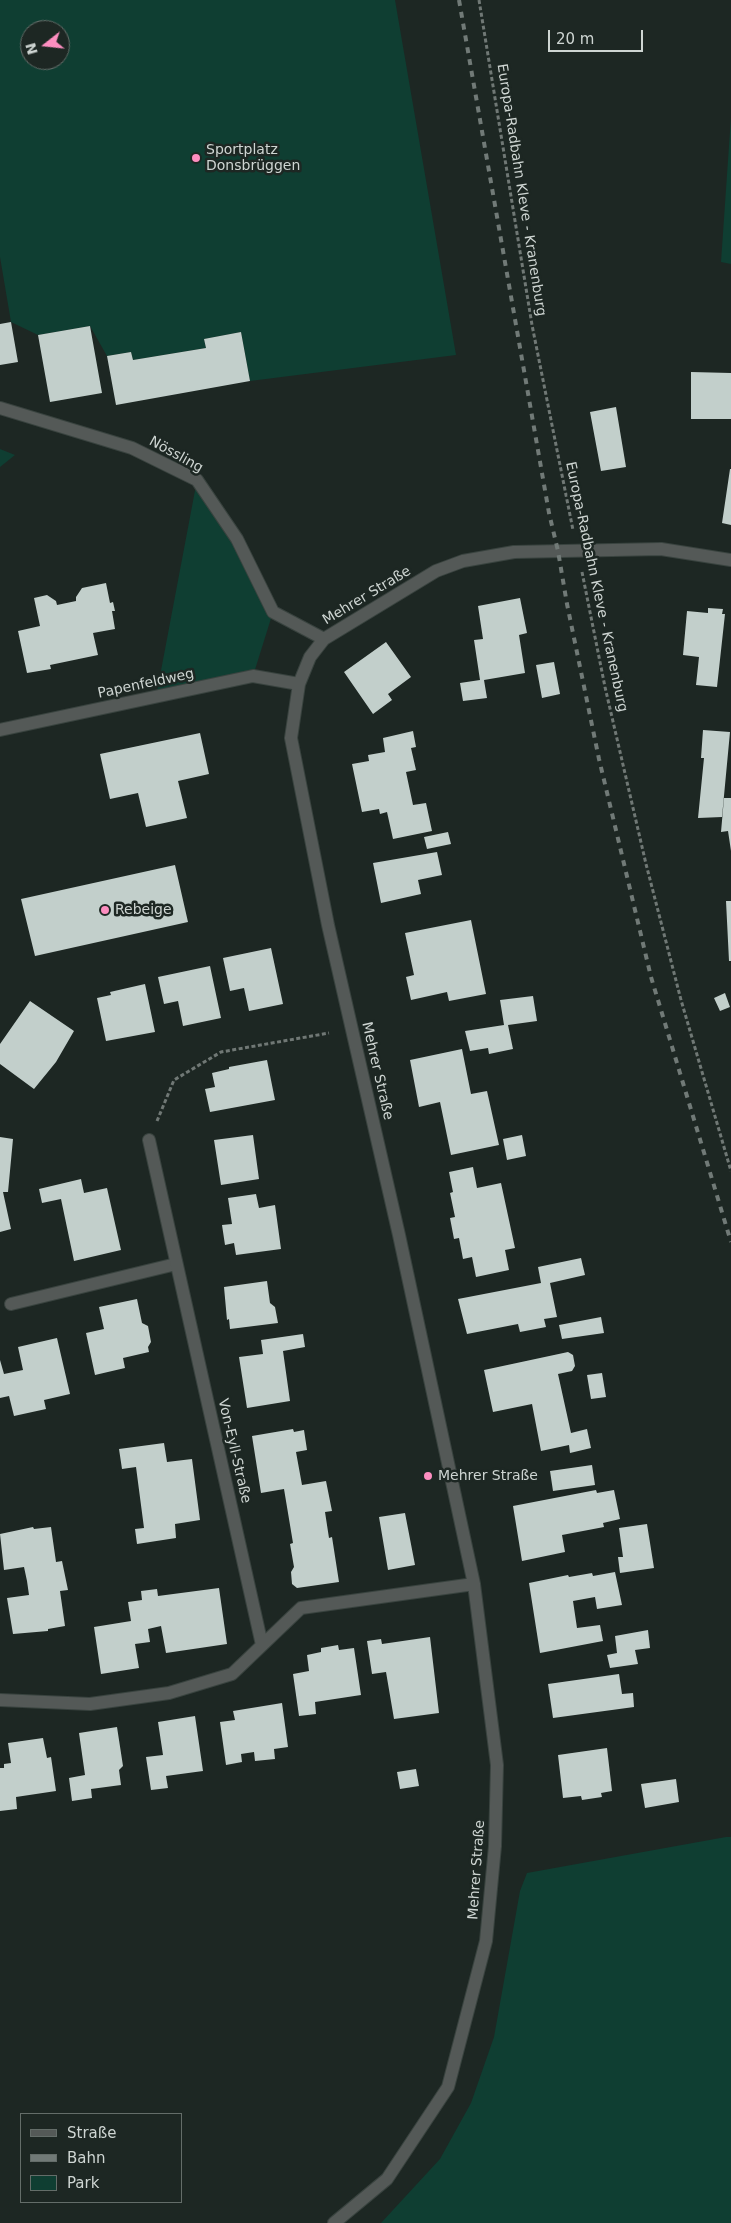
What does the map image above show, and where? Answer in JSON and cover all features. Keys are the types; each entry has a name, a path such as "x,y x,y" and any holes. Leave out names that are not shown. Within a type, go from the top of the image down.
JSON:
{"street":[{"name":"Nössling","path":"0,408 132,448 197,480 237,539 273,612 324,639"},
{"name":"Mehrer Straße","path":"334,2223 387,2179 448,2087 486,1941 495,1846 498,1765 474,1584 399,1235 328,925 291,738 299,684 310,657 324,639 436,571 464,561 514,552 661,549 731,560"},
{"name":"Papenfeldweg","path":"0,730 253,676 299,684"},
{"name":"Von-Eyll-Straße","path":"148,1140 262,1645"},
{"path":"11,1304 176,1264"},
{"path":"0,1700 90,1704 169,1693 232,1674 301,1608 474,1584"}],"path":[{"name":"Europa-Radbahn Kleve - Kranenburg","path":"479,0 532,325 605,687 646,864 681,1000 731,1170"},
{"path":"148,1140 174,1080 221,1052 352,1029"}],"green space":[{"name":"Sportplatz Donsbrüggen","path":"0,0 395,0 456,355 250,381 241,332 204,339 206,348 133,360 131,352 107,356 90,326 38,335 11,322 0,257"},
{"path":"731,117 731,264 721,262"},
{"path":"0,449 15,455 0,467"},
{"path":"197,480 273,612 253,676 156,697"},
{"path":"731,1837 731,2223 381,2223 440,2159 471,2103 494,2037 520,1891 527,1873"}],"building":[{"path":"11,322 18,362 0,365 0,324"},
{"path":"90,326 102,393 50,402 38,335"},
{"path":"241,332 250,381 116,405 107,356 131,352 133,360 206,348 204,339"},
{"path":"691,372 731,373 731,419 691,419"},
{"path":"616,407 626,467 601,471 590,412"},
{"path":"731,469 731,525 722,523"},
{"path":"106,583 110,603 113,602 115,611 112,611 115,629 93,633 98,655 50,665 51,669 27,673 18,631 40,626 34,598 47,595 56,601 57,605 76,601 76,597 82,588"},
{"path":"520,598 527,633 519,635 525,673 484,680 487,698 463,701 460,683 480,680 474,640 483,639 478,606"},
{"path":"708,608 723,609 722,614 725,614 717,687 696,685 699,657 683,655 687,611 708,613"},
{"path":"386,642 411,677 388,694 392,700 373,714 344,672"},
{"path":"554,662 560,694 542,698 536,665"},
{"path":"703,730 730,732 722,817 698,818 704,758 701,758"},
{"path":"413,731 416,747 411,748 416,770 406,772 413,805 426,803 432,831 393,839 387,812 380,814 379,809 362,812 352,764 369,761 368,755 385,752 383,738"},
{"path":"200,733 209,774 178,781 187,818 146,827 138,793 110,799 100,754"},
{"path":"724,798 731,798 731,851 728,831 721,832"},
{"path":"448,832 451,844 427,849 424,837"},
{"path":"437,852 442,875 418,880 421,894 381,903 373,863"},
{"name":"Rebeige","path":"175,865 188,922 35,956 21,899"},
{"path":"726,901 731,901 731,961 729,961"},
{"path":"471,920 486,994 449,1001 447,992 411,1000 406,977 414,975 405,933"},
{"path":"271,948 283,1004 249,1011 244,988 230,991 223,958"},
{"path":"210,966 221,1018 183,1026 178,1001 164,1004 158,977"},
{"path":"145,984 155,1032 106,1041 97,998 111,995 110,992"},
{"path":"725,993 730,1007 720,1011 714,998"},
{"path":"533,996 537,1021 508,1025 513,1049 489,1054 488,1048 470,1051 465,1031 504,1025 500,1000"},
{"path":"30,1001 74,1031 56,1062 34,1089 0,1064 0,1044"},
{"path":"462,1049 471,1094 487,1091 499,1145 451,1155 440,1102 419,1107 410,1060"},
{"path":"267,1060 275,1100 210,1112 205,1089 215,1087 212,1073 229,1069 229,1067"},
{"path":"253,1135 259,1179 221,1185 214,1140"},
{"path":"522,1135 526,1156 507,1160 503,1139"},
{"path":"0,1137 13,1139 8,1192 3,1192 11,1229 0,1232"},
{"path":"473,1167 477,1188 501,1183 515,1248 505,1250 509,1270 476,1277 472,1257 463,1259 459,1238 454,1239 450,1218 455,1217 450,1193 453,1192 449,1172"},
{"path":"81,1179 84,1193 107,1188 121,1250 74,1261 61,1199 42,1203 39,1189"},
{"path":"256,1194 259,1208 275,1205 281,1249 236,1255 234,1243 225,1245 222,1225 232,1224 228,1198"},
{"path":"581,1258 585,1275 550,1283 557,1317 544,1319 546,1327 520,1332 518,1324 467,1334 458,1299 541,1283 538,1267"},
{"path":"267,1281 270,1303 275,1307 278,1323 230,1329 229,1319 227,1320 224,1287"},
{"path":"137,1299 142,1323 148,1326 151,1342 148,1347 149,1352 123,1358 125,1368 95,1375 86,1333 104,1329 99,1307"},
{"path":"601,1317 604,1333 562,1339 559,1325"},
{"path":"303,1334 305,1347 283,1351 290,1401 247,1408 239,1357 263,1354 261,1340"},
{"path":"57,1338 70,1394 44,1400 46,1409 14,1416 9,1396 0,1398 0,1360 4,1374 23,1370 18,1347"},
{"path":"568,1352 573,1355 575,1366 572,1371 558,1374 571,1433 587,1429 591,1448 570,1453 569,1445 541,1451 532,1404 493,1412 484,1370"},
{"path":"602,1373 606,1397 591,1399 587,1375"},
{"path":"293,1429 294,1432 304,1430 307,1450 296,1452 302,1485 326,1481 332,1511 325,1512 329,1538 332,1537 339,1582 297,1588 292,1584 291,1572 294,1567 290,1544 293,1543 284,1489 261,1493 252,1436"},
{"path":"164,1443 167,1462 192,1459 200,1520 175,1524 176,1538 137,1544 135,1529 144,1528 136,1467 122,1469 119,1449"},
{"path":"592,1465 595,1485 553,1491 550,1471"},
{"path":"596,1490 597,1493 614,1490 620,1519 603,1523 604,1527 562,1535 565,1552 522,1561 513,1506"},
{"path":"405,1513 415,1565 388,1570 379,1517"},
{"path":"647,1524 654,1568 620,1573 618,1557 623,1557 619,1528"},
{"path":"33,1527 34,1529 51,1527 56,1562 62,1561 68,1590 60,1591 65,1626 48,1629 48,1631 13,1634 7,1598 29,1595 24,1567 4,1570 0,1534"},
{"path":"615,1572 622,1605 597,1609 595,1597 573,1601 577,1628 600,1625 603,1641 540,1653 529,1583 568,1575 569,1577 592,1573 593,1576"},
{"path":"219,1588 227,1644 166,1653 161,1626 148,1629 150,1642 135,1644 139,1668 101,1674 94,1627 131,1621 128,1602 142,1600 141,1591 157,1589 158,1596"},
{"path":"648,1630 650,1648 635,1650 638,1664 610,1668 607,1655 617,1653 615,1636"},
{"path":"430,1637 439,1713 394,1719 386,1672 372,1674 367,1641 381,1639 382,1644"},
{"path":"338,1645 339,1650 354,1648 361,1695 315,1702 316,1714 299,1716 293,1674 309,1671 307,1655 321,1652 321,1648"},
{"path":"619,1674 622,1694 633,1693 634,1707 553,1718 548,1684"},
{"path":"282,1703 288,1747 274,1749 275,1759 255,1761 254,1752 241,1754 242,1762 226,1765 220,1722 235,1720 233,1711"},
{"path":"195,1716 203,1771 166,1776 168,1788 151,1790 146,1757 163,1755 158,1722"},
{"path":"117,1727 123,1766 119,1770 121,1785 91,1789 92,1798 72,1801 69,1778 85,1775 79,1733"},
{"path":"43,1738 47,1758 51,1757 56,1791 16,1797 17,1809 0,1811 0,1768 4,1768 4,1764 11,1763 8,1743"},
{"path":"607,1748 612,1791 601,1793 602,1797 582,1800 581,1796 563,1798 558,1755"},
{"path":"416,1769 419,1786 400,1789 397,1772"},
{"path":"676,1779 679,1802 645,1808 641,1784"}],"railway":[{"path":"459,0 549,513 599,759 651,977 731,1242"}],"place":[{"name":"Sportplatz Donsbrüggen","path":"196,158"},
{"name":"Rebeige","path":"105,910"},
{"name":"Mehrer Straße","path":"428,1476"}]}
